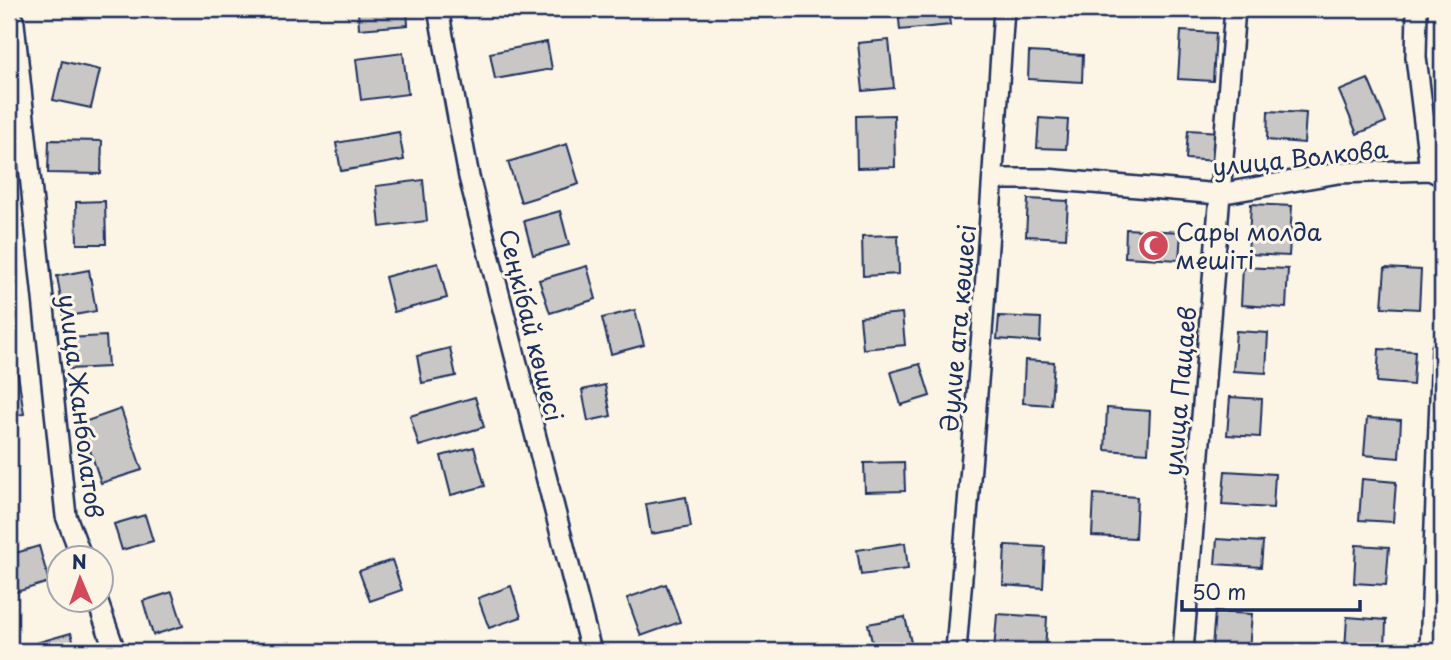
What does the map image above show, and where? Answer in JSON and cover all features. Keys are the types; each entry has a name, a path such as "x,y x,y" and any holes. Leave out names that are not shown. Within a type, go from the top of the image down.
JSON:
{"street":[{"name":"улица Жанболатов","path":"10,9 14,23 66,516 77,544"},
{"name":"Сеңкібай көшесі","path":"438,9 469,177 591,651"},
{"name":"Әулие ата көшесі","path":"956,651 1004,9"},
{"name":"улица Пацаев","path":"1183,651 1234,9"},
{"path":"1417,9 1416,57 1436,173"},
{"name":"улица Волкова","path":"993,179 1046,179 1219,194 1338,173 1436,173"},
{"path":"1430,651 1442,349"},
{"path":"102,614 115,651"}],"building":[{"path":"358,9 407,9 408,25 359,29"},
{"path":"898,9 948,9 950,25 900,30"},
{"path":"1038,9 1092,9 1092,18 1038,14"},
{"path":"1181,31 1216,33 1213,81 1178,79"},
{"path":"889,40 894,88 863,91 858,43"},
{"path":"547,42 552,69 495,79 490,53"},
{"path":"1029,52 1083,55 1082,82 1028,79"},
{"path":"403,53 408,94 361,100 356,59"},
{"path":"62,61 100,70 91,108 53,100"},
{"path":"1368,79 1386,122 1357,134 1339,91"},
{"path":"1268,111 1306,113 1304,143 1267,140"},
{"path":"894,115 895,167 857,168 856,116"},
{"path":"1039,118 1068,120 1066,149 1037,148"},
{"path":"1188,130 1220,132 1218,161 1186,159"},
{"path":"399,132 404,160 341,171 336,143"},
{"path":"49,140 102,141 101,174 48,173"},
{"path":"567,144 579,184 521,202 508,162"},
{"path":"423,180 427,221 380,227 376,186"},
{"path":"1028,199 1068,201 1066,238 1026,236"},
{"path":"105,201 106,244 77,244 76,202"},
{"path":"1251,204 1292,206 1289,256 1248,254"},
{"path":"560,211 569,245 533,255 524,221"},
{"name":"Сары молда мешіті","path":"1126,229 1181,232 1179,260 1125,257"},
{"path":"898,235 899,274 863,276 862,236"},
{"path":"438,263 447,298 394,312 385,277"},
{"path":"587,266 596,299 550,313 539,280"},
{"path":"1243,267 1288,269 1286,308 1241,305"},
{"path":"1385,268 1421,270 1419,309 1382,307"},
{"path":"89,270 96,311 64,317 57,276"},
{"path":"635,310 644,345 611,354 602,318"},
{"path":"902,313 905,345 863,349 860,317"},
{"path":"999,316 1041,318 1040,342 997,339"},
{"path":"9,320 15,360 9,361"},
{"path":"1236,331 1268,333 1266,373 1233,371"},
{"path":"106,336 108,367 69,369 67,338"},
{"path":"450,348 456,376 422,383 417,356"},
{"path":"1379,349 1415,351 1413,385 1377,382"},
{"path":"1025,360 1054,362 1051,405 1023,403"},
{"path":"920,364 930,396 901,405 891,372"},
{"path":"18,374 24,414 9,416 9,376"},
{"path":"605,385 611,416 588,421 582,390"},
{"path":"475,397 484,427 419,446 410,416"},
{"path":"1230,397 1262,399 1260,437 1227,435"},
{"path":"1107,408 1150,411 1148,453 1105,450"},
{"path":"121,409 142,470 101,483 81,423"},
{"path":"1367,418 1401,420 1399,458 1364,455"},
{"path":"474,447 485,486 451,495 441,456"},
{"path":"904,462 905,491 865,492 864,463"},
{"path":"1225,471 1275,474 1273,508 1222,505"},
{"path":"1362,479 1396,482 1393,522 1359,520"},
{"path":"1094,494 1137,497 1135,538 1092,536"},
{"path":"686,497 691,527 651,534 646,504"},
{"path":"145,515 153,541 122,550 114,524"},
{"path":"1217,539 1263,542 1261,567 1215,564"},
{"path":"905,543 908,569 861,575 857,550"},
{"path":"1005,545 1045,547 1043,588 1003,585"},
{"path":"1356,545 1389,547 1386,585 1354,583"},
{"path":"39,546 46,571 46,583 10,594 9,555"},
{"path":"392,560 402,590 370,601 359,571"},
{"path":"666,584 680,622 641,636 627,598"},
{"path":"511,586 521,617 489,628 478,598"},
{"path":"172,592 183,626 153,635 143,601"},
{"path":"1215,612 1252,614 1249,650 1212,647"},
{"path":"997,614 1047,617 1045,651 994,651"},
{"path":"905,617 913,651 874,651 868,624"},
{"path":"1347,617 1386,620 1385,651 1345,651"},
{"path":"71,633 76,651 38,651 36,643"},
{"path":"718,645 718,651 686,649"}],"place":[{"name":"Сары молда мешіті","path":"1153,245"}]}
